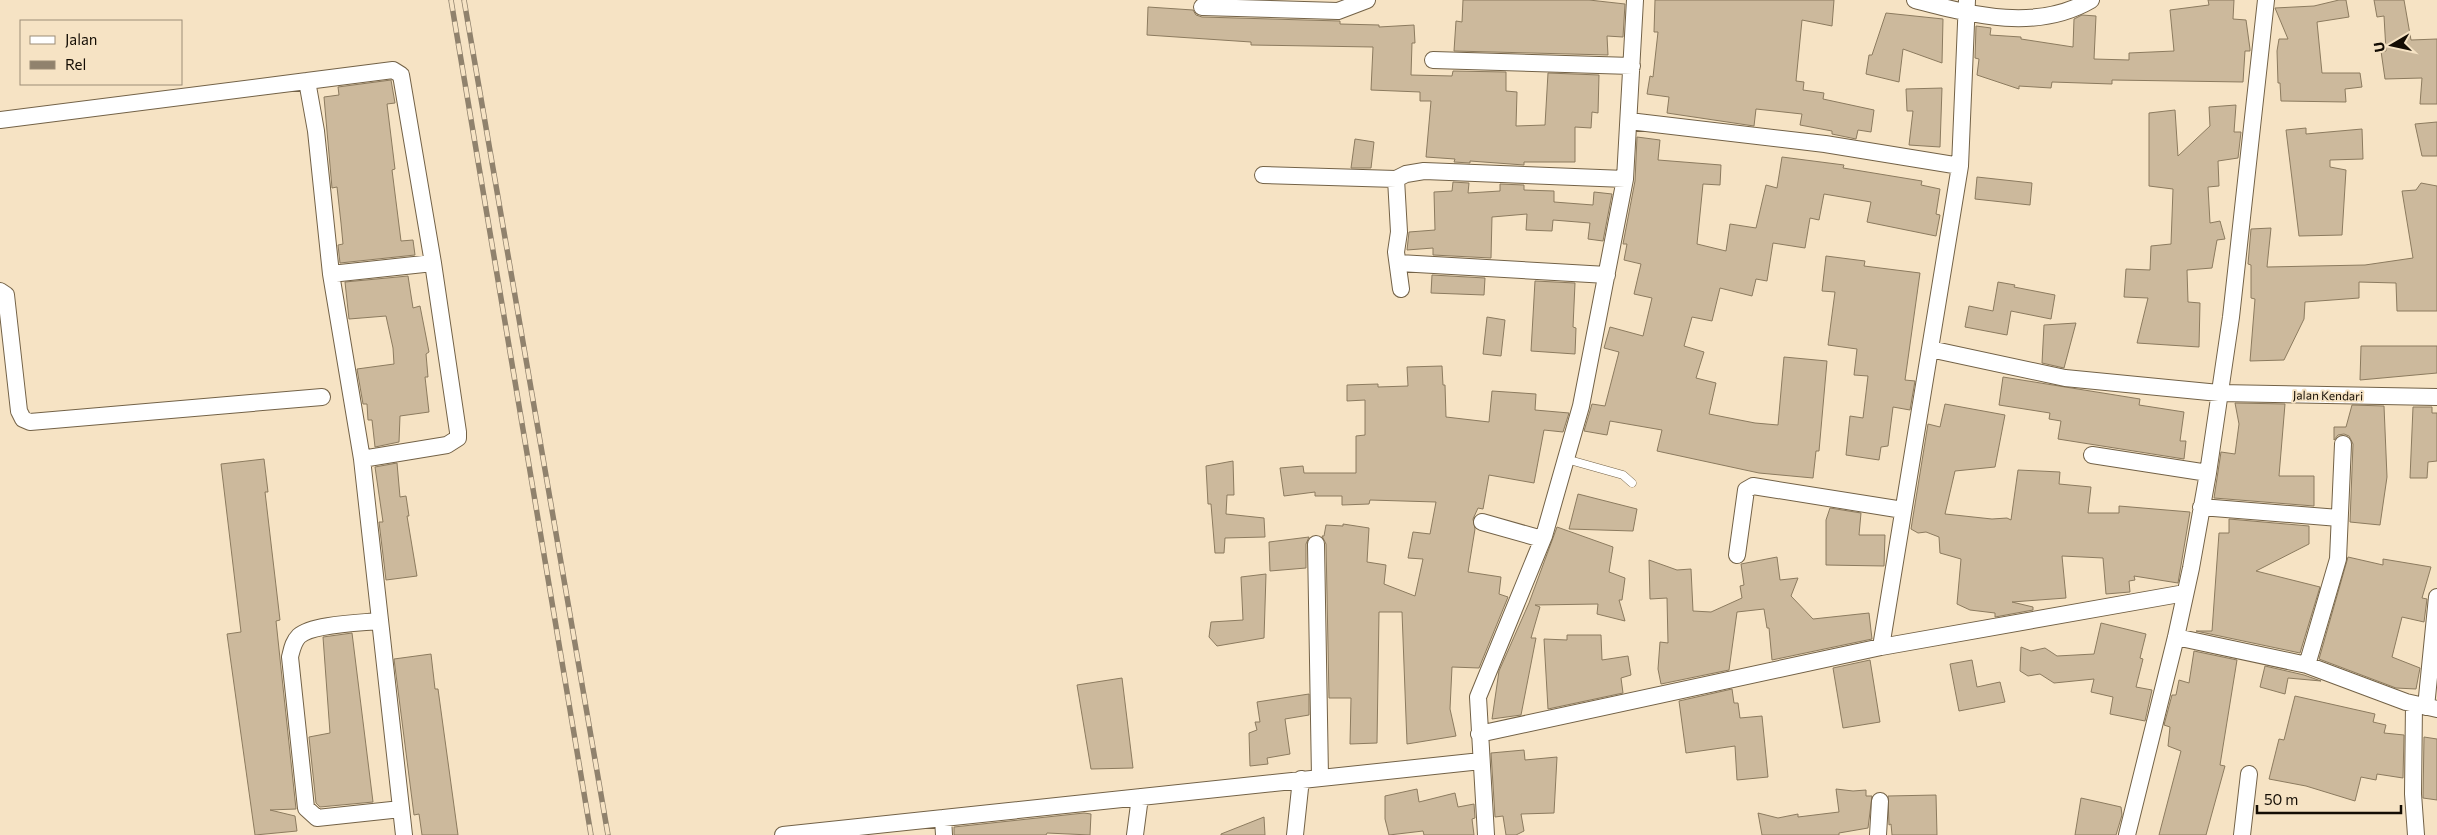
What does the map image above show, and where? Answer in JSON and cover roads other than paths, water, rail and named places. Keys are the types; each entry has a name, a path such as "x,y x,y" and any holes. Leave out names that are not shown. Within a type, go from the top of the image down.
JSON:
{"street":[{"path":"1202,8 1338,11 1367,0"},
{"path":"1486,835 1478,697 1542,539 1582,406 1625,179 1635,0"},
{"path":"1915,0 1966,6 2022,19 2040,18 2081,6 2091,0"},
{"path":"2127,835 2176,637 2184,593 2192,568 2208,473 2231,317 2266,0"},
{"path":"1881,647 1960,166 1966,6"},
{"path":"1433,60 1632,66"},
{"path":"0,120 393,70 401,74 433,264 458,438 447,445 362,459"},
{"path":"307,81 316,131 331,274 362,459 404,835"},
{"path":"1629,121 1825,144 1960,166"},
{"path":"1263,175 1396,180 1406,174 1424,171 1625,179"},
{"path":"1396,180 1399,232 1396,252 1401,289"},
{"path":"1399,263 1607,275"},
{"path":"331,274 433,264"},
{"path":"0,291 6,295 19,411 23,419 30,422 322,397"},
{"name":"Jalan Kendari","path":"1930,348 2066,378 2219,393 2437,397"},
{"path":"2307,665 2337,565 2343,444"},
{"path":"2092,455 2208,473"},
{"path":"1737,555 1746,490 1753,486 1903,510"},
{"path":"2201,507 2339,518"},
{"path":"1482,522 1542,539"},
{"path":"1316,544 1320,777"},
{"path":"1479,734 1881,647 2184,593"},
{"path":"2416,835 2413,794 2426,707 2437,597"},
{"path":"379,621 310,630 300,635 292,648 290,657 306,808 317,818 401,808"},
{"path":"2176,637 2307,665 2426,707"},
{"path":"783,835 1481,761"},
{"path":"2242,835 2248,774"},
{"path":"1295,835 1301,779"},
{"path":"1135,835 1140,797"},
{"path":"1878,835 1880,802"},
{"path":"943,818 944,835"}],"lane":[{"path":"1566,459 1623,475 1632,483"}],"railway":[{"path":"451,0 591,835"},
{"path":"464,0 608,835"}]}
